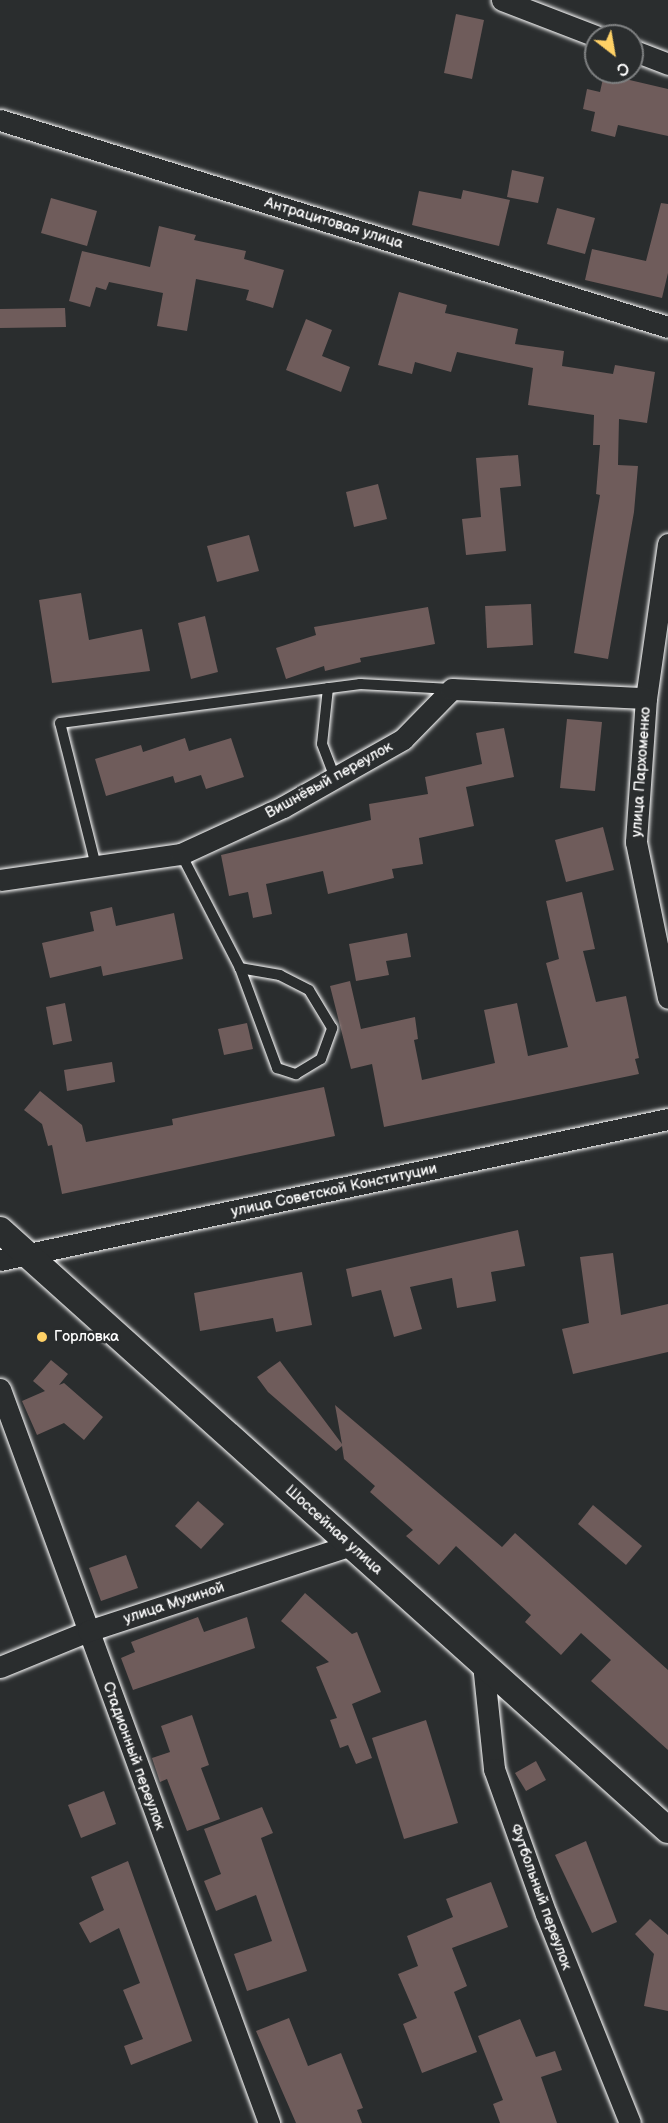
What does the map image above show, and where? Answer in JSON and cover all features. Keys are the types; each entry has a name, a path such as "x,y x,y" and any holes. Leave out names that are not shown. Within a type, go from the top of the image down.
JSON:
{"street":[{"path":"502,0 584,31"},
{"path":"644,55 668,64"},
{"name":"Антрацитовая улица","path":"0,120 668,327"},
{"name":"улица Пархоменко","path":"668,544 646,698 636,842 668,998"},
{"path":"452,689 646,698"},
{"name":"Вишнёвый переулок","path":"0,880 181,854 283,807 403,739 452,689"},
{"name":"улица Советской Конституции","path":"12,1258 668,1119"},
{"name":"Шоссейная улица","path":"0,1230 12,1258 351,1545 668,1830"},
{"name":"Стадионный переулок","path":"0,1389 7,1428 88,1631 269,2123"},
{"name":"улица Мухиной","path":"0,1667 88,1631 351,1545"},
{"name":"Футбольный переулок","path":"483,1664 494,1769 546,1914 630,2123"}],"lane":[{"path":"96,866 60,723 360,684 452,689"},
{"path":"328,688 322,744 335,778"},
{"path":"181,854 240,968 277,1068 296,1074 321,1059 332,1028 309,990 280,975 240,968"}],"building":[{"path":"456,14 484,20 472,79 444,73"},
{"path":"644,83 668,89 668,136 618,125 615,137 591,131 595,112 583,109 587,89 600,92 602,84"},
{"path":"512,170 544,177 538,203 507,197"},
{"path":"463,190 510,200 499,246 412,225 419,191 461,199"},
{"path":"51,198 97,211 87,246 41,233"},
{"path":"661,203 668,204 668,273 662,298 585,280 592,249 646,261"},
{"path":"557,208 595,218 585,254 547,244"},
{"path":"159,226 196,235 194,240 246,251 244,259 284,270 273,308 246,300 249,290 196,279 187,331 157,326 163,293 109,282 106,290 96,287 90,307 69,301 82,251 150,267"},
{"path":"399,292 447,305 445,313 518,329 515,344 564,351 562,366 613,374 615,365 655,372 647,423 619,419 618,465 638,466 634,512 608,659 574,653 600,495 596,494 600,445 593,445 594,415 528,405 533,368 457,352 451,372 415,362 412,374 378,365"},
{"path":"65,308 66,327 0,328 0,309"},
{"path":"306,319 332,330 322,356 350,367 341,392 286,370"},
{"path":"518,455 521,486 500,488 506,551 466,555 462,519 481,517 476,458"},
{"path":"378,484 387,519 354,527 346,492"},
{"path":"249,535 259,571 217,582 207,546"},
{"path":"81,593 89,640 142,629 150,671 52,683 39,600"},
{"path":"531,604 533,645 487,648 485,606"},
{"path":"428,607 435,644 360,658 361,662 325,671 324,666 286,679 276,648 316,635 314,627"},
{"path":"205,616 218,672 191,679 178,623"},
{"path":"567,719 602,722 595,791 560,788"},
{"path":"504,728 514,777 466,787 474,826 419,838 423,864 392,869 394,878 328,894 323,871 266,884 272,914 253,918 248,892 229,896 221,855 371,820 369,804 428,794 425,777 482,764 476,733"},
{"path":"185,738 189,751 231,738 244,777 206,789 201,775 175,783 173,776 106,796 95,759 141,745 143,752"},
{"path":"603,827 614,870 566,882 555,840"},
{"path":"582,892 595,949 583,951 596,1002 626,996 639,1058 635,1059 639,1074 384,1127 372,1064 351,1069 330,986 350,981 361,1029 415,1017 418,1039 414,1040 422,1080 495,1063 484,1010 517,1003 528,1056 568,1047 546,963 559,959 546,901"},
{"path":"112,907 116,926 174,913 183,959 103,976 101,966 50,978 42,943 94,931 90,912"},
{"path":"407,933 411,957 386,961 389,975 356,981 349,944"},
{"path":"65,1003 72,1041 53,1045 46,1007"},
{"path":"247,1023 253,1049 224,1055 218,1029"},
{"path":"112,1062 115,1082 67,1091 64,1070"},
{"path":"324,1087 335,1136 62,1194 52,1145 48,1146 42,1124 24,1110 40,1091 82,1125 86,1142 173,1125 172,1119"},
{"path":"518,1230 525,1266 491,1272 496,1301 457,1308 452,1278 410,1287 422,1329 394,1337 381,1290 352,1297 346,1269"},
{"path":"613,1253 621,1315 668,1304 668,1352 573,1374 562,1329 589,1323 580,1257"},
{"path":"302,1272 312,1325 276,1332 273,1318 200,1331 194,1293"},
{"path":"51,1360 68,1374 59,1385 64,1383 103,1417 84,1440 64,1423 37,1435 22,1401 45,1391 33,1381"},
{"path":"280,1361 342,1444 335,1405 502,1547 515,1533 668,1670 668,1750 591,1681 611,1660 581,1633 561,1655 525,1622 531,1615 456,1546 439,1565 406,1536 413,1530 370,1492 375,1486 344,1459 342,1446 336,1451 268,1392 257,1377"},
{"path":"198,1501 224,1524 201,1549 175,1526"},
{"path":"593,1505 642,1546 626,1565 578,1524"},
{"path":"126,1555 138,1588 101,1601 89,1568"},
{"path":"305,1593 352,1634 357,1632 381,1692 352,1704 372,1758 356,1764 348,1745 340,1748 330,1720 337,1718 316,1667 329,1662 281,1621"},
{"path":"198,1617 204,1632 247,1617 255,1648 133,1690 121,1658 135,1652 131,1642"},
{"path":"192,1715 209,1765 201,1768 220,1819 187,1831 167,1779 160,1782 152,1758 170,1752 161,1726"},
{"path":"426,1720 458,1823 404,1839 372,1738"},
{"path":"536,1761 546,1780 526,1791 515,1773"},
{"path":"104,1791 116,1824 81,1838 68,1805"},
{"path":"262,1807 273,1833 261,1838 307,1971 247,1991 234,1954 272,1941 256,1895 216,1911 204,1881 221,1874 204,1829"},
{"path":"586,1841 617,1922 592,1933 555,1855"},
{"path":"128,1861 192,2041 131,2065 124,2046 143,2039 123,1990 140,1983 119,1928 90,1943 79,1923 104,1910 91,1877"},
{"path":"491,1882 508,1927 452,1948 467,1986 454,1992 477,2052 422,2073 403,2024 417,2018 398,1974 418,1966 407,1936 453,1917 446,1899"},
{"path":"650,1919 668,1935 668,2011 644,2006 654,1954 635,1934"},
{"path":"289,2018 308,2066 341,2053 363,2108 357,2110 362,2123 296,2123 256,2031"},
{"path":"520,2019 536,2057 555,2051 562,2070 541,2077 557,2123 500,2123 493,2104 503,2100 478,2036"}],"place":[{"name":"Горловка","path":"42,1337"}]}
